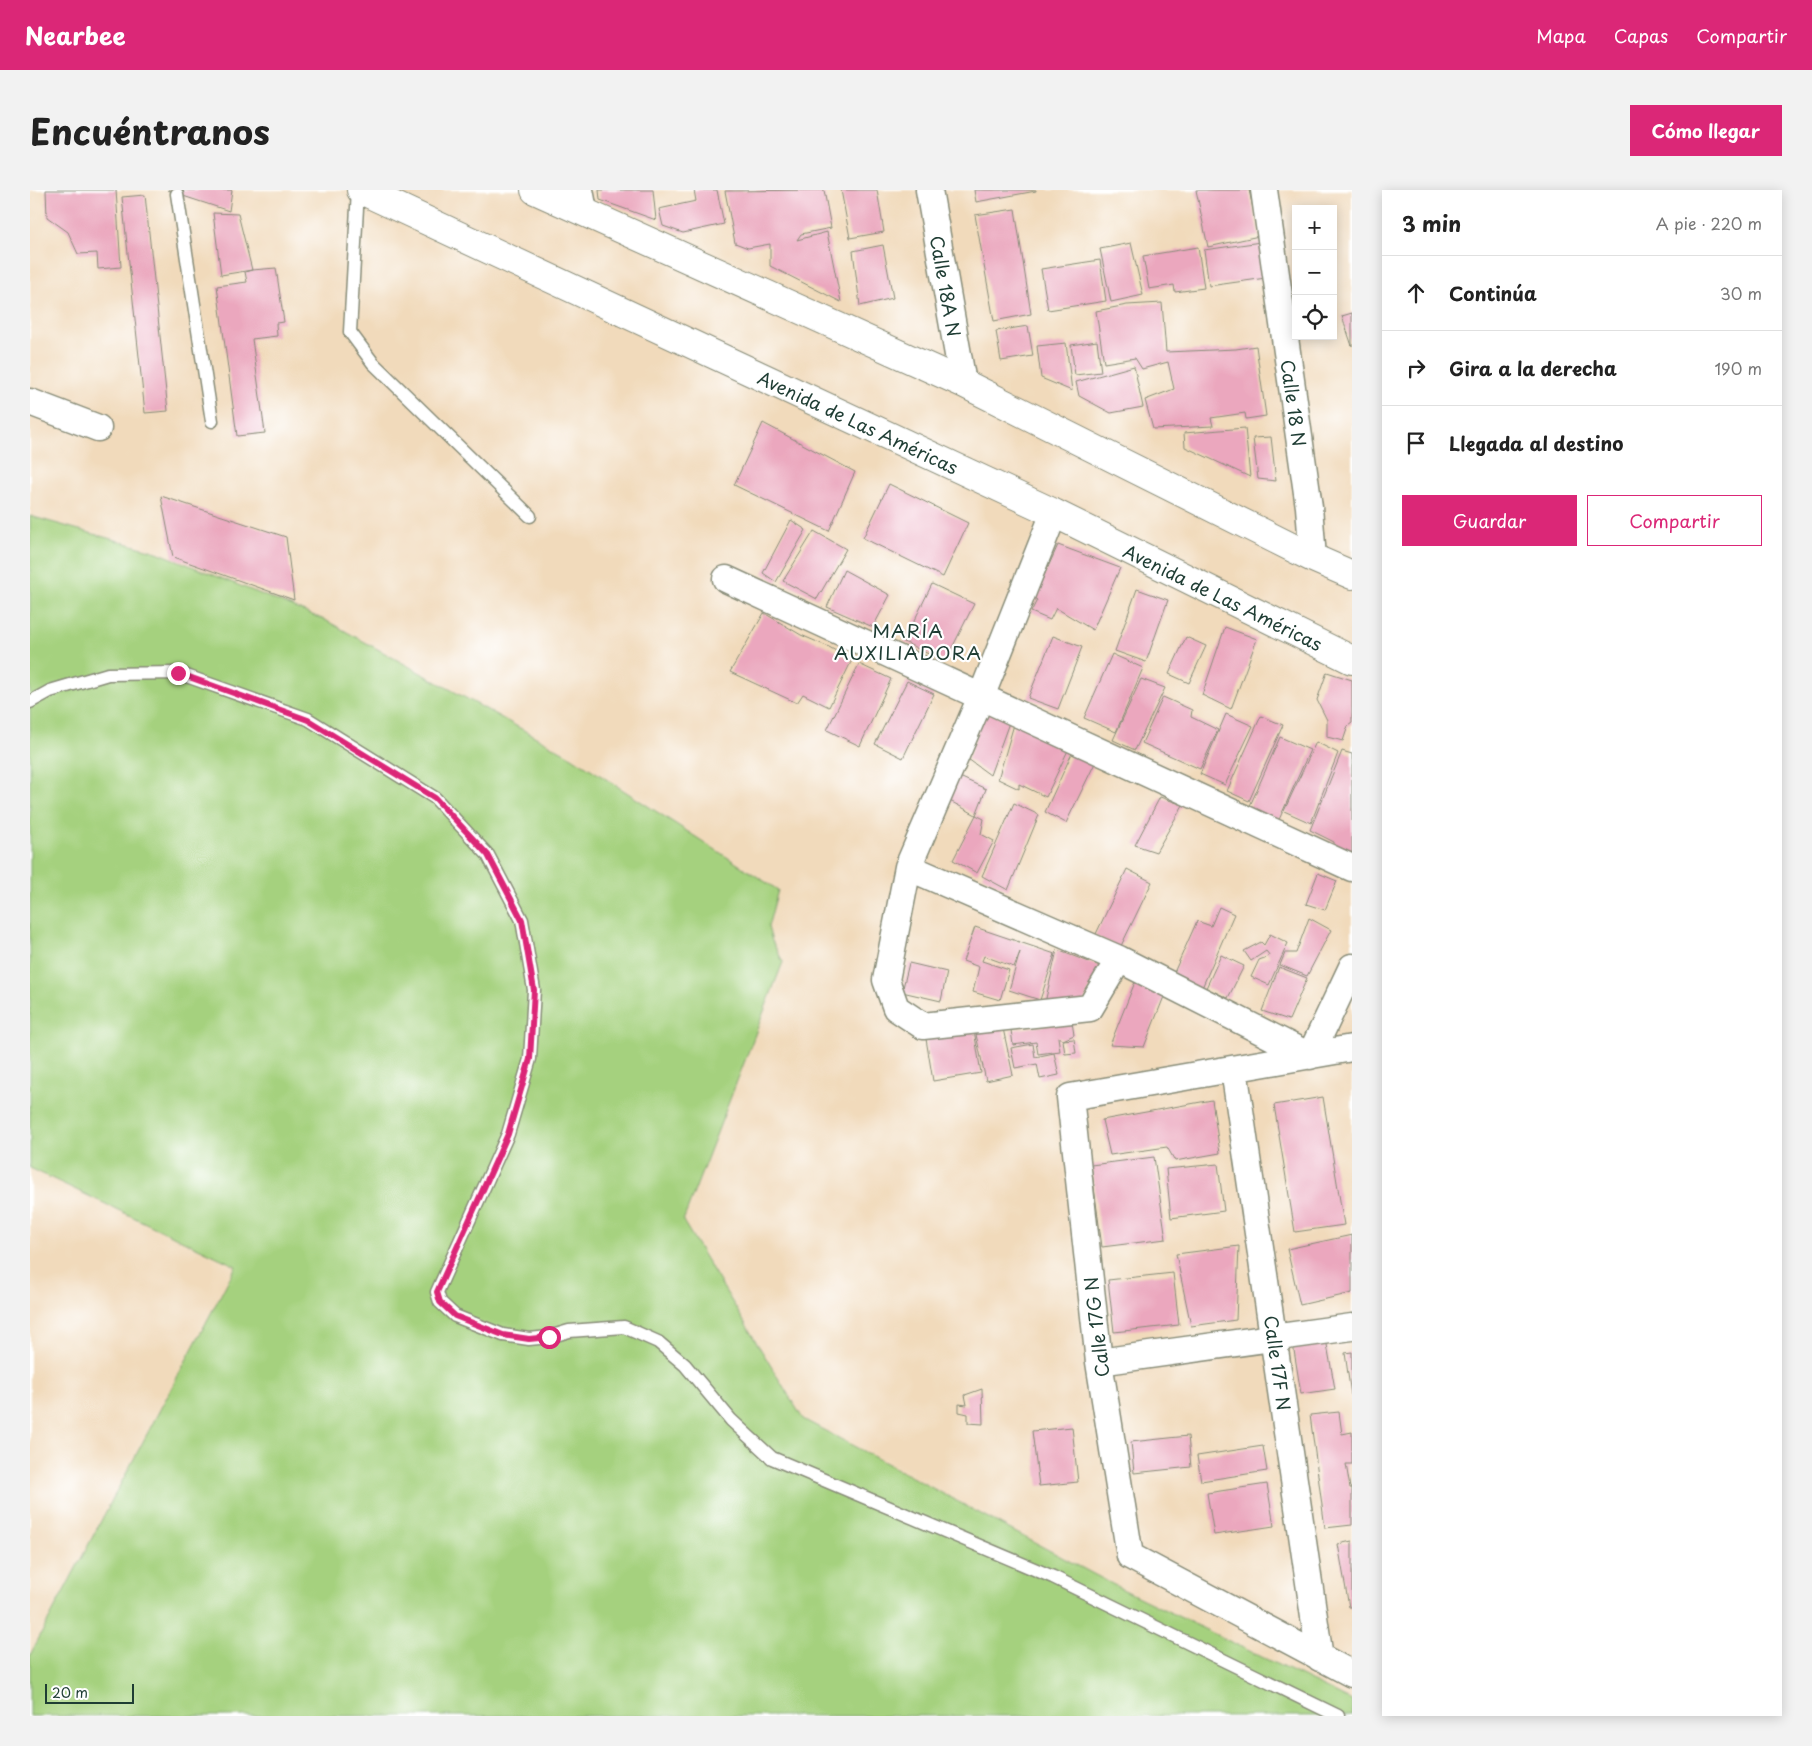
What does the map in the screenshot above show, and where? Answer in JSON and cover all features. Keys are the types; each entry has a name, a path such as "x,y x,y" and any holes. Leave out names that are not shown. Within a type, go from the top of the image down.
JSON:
{"main road":[{"name":"Avenida de Las Américas","path":"360,190 1054,513 1352,660"},
{"path":"535,190 582,201 963,383 1352,576"}],"street":[{"name":"Calle 18A N","path":"929,190 963,383"},
{"name":"Calle 18 N","path":"1264,190 1309,507 1313,558"},
{"path":"30,402 98,428"},
{"path":"1054,513 981,697 908,867 886,980 896,1008 923,1026 1090,1008 1119,959"},
{"path":"726,579 1352,868"},
{"path":"908,867 1119,959 1310,1056"},
{"path":"1310,1056 1352,966"},
{"path":"1234,1069 1352,1048"},
{"name":"Calle 17G N","path":"1234,1069 1070,1097 1099,1362 1130,1556 1320,1658"},
{"name":"Calle 17F N","path":"1234,1069 1320,1658"},
{"path":"1099,1362 1352,1327"},
{"path":"1320,1658 1352,1674"}],"lane":[{"path":"360,190 350,332 373,363 530,516"},
{"path":"177,194 212,421"},
{"path":"30,702 50,691 108,674 178,673 308,720 435,798 488,855 522,920 534,990 530,1059 508,1134 437,1292 440,1302 455,1316 503,1335 529,1339 549,1337 569,1331 624,1327 658,1342 684,1366 731,1420 772,1458 1053,1577 1338,1716"}],"green space":[{"path":"30,516 157,552 327,621 572,757 778,890 768,927 772,941 783,962 683,1221 803,1419 1114,1585 1352,1701 1352,1716 30,1716 30,1655 236,1266 30,1168"}],"building":[{"path":"46,190 116,190 121,267 98,269 97,253 78,254 68,232 47,217"},
{"path":"168,190 232,190 229,211 177,194"},
{"path":"599,190 653,190 656,220 600,200"},
{"path":"694,190 717,190 724,224 683,233 663,226 659,209 696,201"},
{"path":"824,190 831,228 801,234 797,240 827,232 841,302 770,266 770,244 748,248 735,243 725,191"},
{"path":"841,190 877,190 884,232 850,238"},
{"path":"974,190 1036,190 1036,191 976,202"},
{"path":"1196,190 1249,190 1259,236 1208,247"},
{"path":"145,195 168,411 145,413 122,197"},
{"path":"1015,209 1031,314 994,321 975,215"},
{"path":"213,213 238,214 252,270 221,275"},
{"path":"1261,242 1266,278 1209,286 1204,250"},
{"path":"1131,243 1143,295 1111,302 1100,249"},
{"path":"883,245 893,298 860,306 853,251"},
{"path":"1198,247 1204,288 1175,292 1174,285 1149,289 1143,256"},
{"path":"1100,260 1106,301 1048,310 1041,269"},
{"path":"276,268 284,322 276,323 277,336 252,339 265,433 237,436 217,286 247,282 245,272"},
{"path":"1162,303 1166,352 1236,349 1256,346 1266,416 1246,419 1245,413 1211,418 1213,426 1153,429 1145,400 1174,389 1168,362 1142,369 1135,358 1104,363 1096,311 1127,305"},
{"path":"1352,313 1352,346 1342,316"},
{"path":"1028,326 1033,356 1001,361 996,331"},
{"path":"1097,341 1101,372 1075,375 1071,345"},
{"path":"1066,343 1072,391 1041,378 1037,346"},
{"path":"1134,366 1143,407 1111,413 1079,396 1076,382"},
{"path":"763,423 855,472 829,531 734,485"},
{"path":"1245,428 1250,477 1185,447 1184,433"},
{"path":"1271,437 1276,481 1258,479 1253,438"},
{"path":"889,484 968,523 943,577 863,538"},
{"path":"161,496 286,537 294,600 173,557"},
{"path":"791,520 806,530 776,582 763,573"},
{"path":"814,531 846,549 817,599 783,581"},
{"path":"1058,545 1120,568 1093,630 1056,608 1050,620 1031,612 1037,600 1034,598"},
{"path":"844,570 890,595 873,627 827,607"},
{"path":"932,584 974,604 945,662 904,642"},
{"path":"1137,589 1168,600 1146,662 1115,651"},
{"path":"764,613 801,635 829,647 852,660 829,707 803,694 797,703 730,672"},
{"path":"1225,627 1257,639 1231,709 1202,695"},
{"path":"1053,636 1082,647 1058,709 1028,698"},
{"path":"1186,637 1206,646 1189,683 1169,674"},
{"path":"1112,654 1143,668 1116,732 1084,718"},
{"path":"859,664 891,679 860,746 827,730"},
{"path":"1327,672 1352,680 1352,723 1348,726 1343,741 1327,737 1327,720 1317,700"},
{"path":"1141,679 1165,688 1135,750 1113,740"},
{"path":"907,681 934,694 903,758 875,744"},
{"path":"1163,697 1192,710 1191,717 1218,730 1200,769 1142,743"},
{"path":"985,711 1010,720 990,775 968,759"},
{"path":"1226,714 1253,726 1225,785 1200,774"},
{"path":"1261,716 1283,725 1249,801 1227,791"},
{"path":"1015,721 1070,746 1046,797 1019,784 1019,789 998,779"},
{"path":"1280,737 1310,750 1278,822 1249,808"},
{"path":"1316,742 1338,753 1311,823 1284,811"},
{"path":"1073,751 1095,763 1066,823 1045,812"},
{"path":"1342,751 1352,754 1352,854 1334,846 1334,842 1310,830"},
{"path":"951,773 986,789 976,815 950,801"},
{"path":"1160,797 1183,805 1156,852 1135,845"},
{"path":"1014,803 1039,815 1008,890 982,876"},
{"path":"976,815 984,819 981,834 994,841 977,873 953,860"},
{"path":"1127,869 1152,882 1120,948 1095,936"},
{"path":"1318,873 1337,881 1325,910 1306,904"},
{"path":"1219,907 1234,914 1201,990 1172,977 1197,921 1211,926"},
{"path":"1309,918 1331,930 1307,976 1280,965 1285,953 1296,953"},
{"path":"975,927 1055,954 1040,1000 1009,990 1020,952 1014,967 984,956 982,961 1009,970 1000,1000 973,992 979,967 963,961"},
{"path":"1270,934 1288,943 1269,985 1251,977 1259,960 1270,956 1266,951 1251,961 1244,951 1261,942 1264,945"},
{"path":"1057,950 1100,966 1083,1004 1044,1007"},
{"path":"1221,955 1244,966 1228,998 1206,988"},
{"path":"909,963 947,972 941,1001 902,992"},
{"path":"1279,967 1307,978 1289,1020 1262,1011"},
{"path":"1137,977 1167,989 1144,1047 1110,1045"},
{"path":"1001,1019 1013,1075 986,1081 974,1025"},
{"path":"1072,1022 1074,1035 1063,1040 1058,1037 1060,1051 1038,1054 1036,1042 1013,1045 1011,1030"},
{"path":"974,1030 981,1073 933,1081 926,1039"},
{"path":"1074,1039 1076,1053 1065,1054 1063,1040"},
{"path":"1033,1044 1035,1057 1054,1053 1059,1075 1040,1079 1037,1064 1015,1068 1011,1048"},
{"path":"1323,1097 1344,1225 1295,1232 1274,1105"},
{"path":"1212,1100 1220,1153 1175,1161 1167,1147 1110,1155 1102,1120"},
{"path":"1154,1157 1166,1239 1102,1247 1091,1165"},
{"path":"1218,1164 1224,1211 1171,1218 1166,1169"},
{"path":"1352,1235 1352,1293 1300,1305 1287,1249"},
{"path":"1239,1246 1236,1320 1191,1326 1176,1254"},
{"path":"1173,1273 1179,1325 1114,1332 1108,1280"},
{"path":"1326,1339 1335,1389 1301,1394 1293,1344"},
{"path":"1352,1352 1352,1395 1351,1395 1345,1353"},
{"path":"982,1389 983,1424 968,1423 968,1414 959,1412 959,1404 967,1405 965,1395"},
{"path":"1339,1412 1342,1434 1352,1432 1352,1464 1346,1464 1350,1488 1352,1488 1352,1525 1325,1528 1310,1415"},
{"path":"1072,1427 1078,1482 1039,1486 1032,1431"},
{"path":"1188,1436 1191,1467 1134,1473 1131,1442"},
{"path":"1263,1446 1267,1471 1201,1481 1197,1456"},
{"path":"1267,1484 1274,1526 1214,1535 1207,1493"},
{"path":"1352,1541 1352,1607 1349,1607 1338,1544"}],"district":[{"name":"MARÍA AUXILIADORA","path":"908,641"}],"route":[{"path":"178,673 308,720 435,798 488,855 522,920 534,990 530,1059 508,1134 437,1292 440,1302 455,1316 503,1335 529,1339 549,1337"}]}
